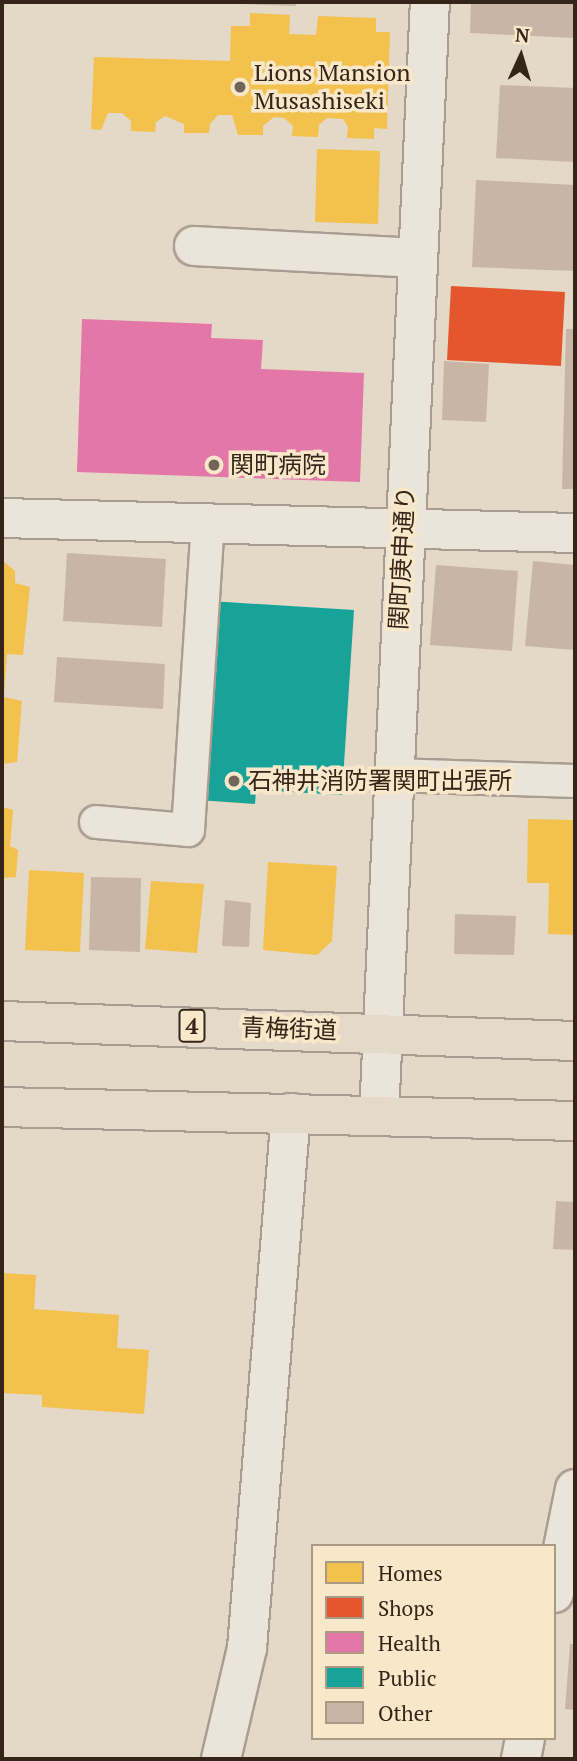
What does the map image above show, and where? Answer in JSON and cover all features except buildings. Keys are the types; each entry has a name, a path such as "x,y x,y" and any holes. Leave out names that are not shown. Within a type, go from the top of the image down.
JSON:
{"main road":[{"name":"青梅街道","path":"2,1021 382,1032 575,1041"},
{"path":"2,1107 575,1121"}],"street":[{"name":"関町庚申通り","path":"379,1115 403,529 430,2"},
{"path":"194,246 417,258"},
{"path":"2,518 575,533"},
{"path":"221,1759 247,1648 291,1114"},
{"path":"556,1583 575,1489"},
{"path":"521,1759 525,1740"}],"lane":[{"path":"96,822 188,830 208,524"},
{"path":"393,775 575,781"}],"place":[{"name":"Lions Mansion Musashiseki","path":"240,87"},
{"name":"関町病院","path":"214,465"},
{"name":"石神井消防署関町出張所","path":"234,781"}]}
